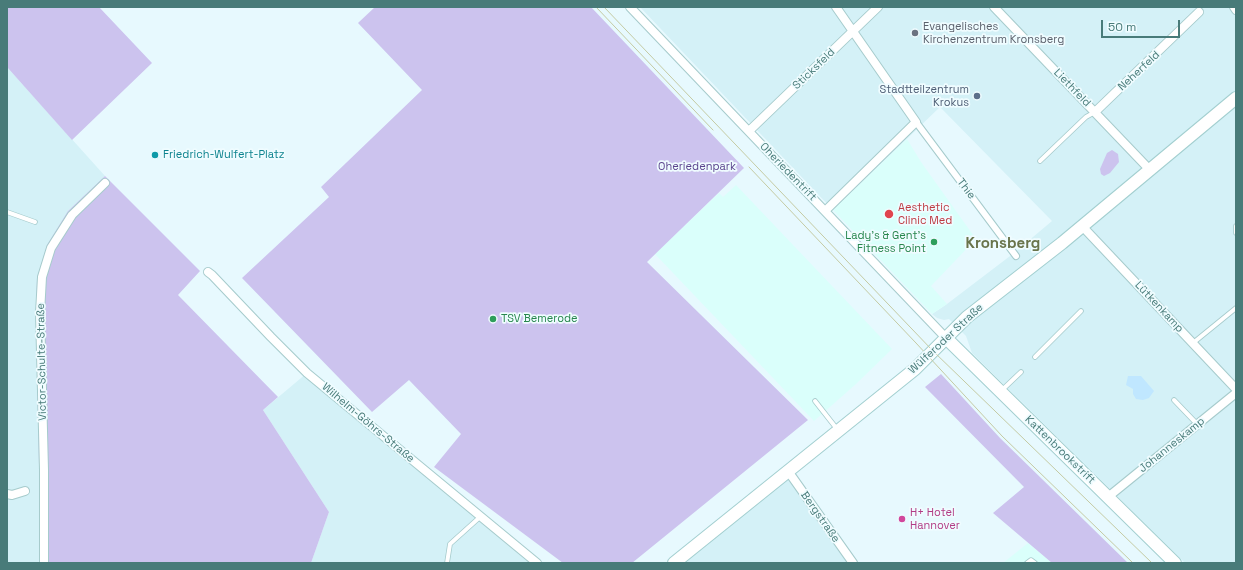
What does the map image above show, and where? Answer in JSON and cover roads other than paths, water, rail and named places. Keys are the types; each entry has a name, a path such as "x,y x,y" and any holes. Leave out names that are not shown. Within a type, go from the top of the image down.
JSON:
{"main road":[{"name":"Wülferoder Straße","path":"681,560 915,368 967,316 1082,226 1236,98"},
{"name":"Kattenbrookstrift","path":"946,338 1175,563"}],"street":[{"name":"Oheriedentrift","path":"630,7 946,338"},
{"name":"Thie","path":"836,7 916,122 1016,256"},
{"name":"Sticksfeld","path":"749,131 878,7"},
{"name":"Liethfeld","path":"994,7 1149,169"},
{"name":"Neherfeld","path":"1095,112 1199,12"},
{"path":"825,211 916,122"},
{"name":"Victor-Schulte-Straße","path":"44,563 44,470 40,313 42,277 51,248 72,216 105,183"},
{"name":"Lütkenkamp","path":"1082,226 1236,389"},
{"name":"Wilhelm-Göhrs-Straße","path":"208,272 271,338 307,373 537,563"},
{"name":"Johanneskamp","path":"1108,497 1236,393"},
{"name":"Bergstraße","path":"788,471 853,563"},
{"path":"7,494 12,495 25,491"}],"lane":[{"path":"1040,160 1086,117 1095,112"},
{"path":"7,212 35,222"},
{"path":"1236,226 1236,233"},
{"path":"1193,343 1236,308"},
{"path":"1035,357 1081,311"},
{"path":"1000,392 1021,372"},
{"path":"1174,400 1197,425"},
{"path":"815,401 839,430"},
{"path":"447,563 450,544 480,517"},
{"path":"1027,563 1031,560 1034,563"}],"tram line":[{"path":"596,7 713,130"},
{"path":"604,7 933,351 1152,563"},
{"path":"749,167 1002,436 1133,563"}],"place":[{"name":"Evangelisches Kirchenzentrum Kronsberg","path":"915,33"},
{"name":"Stadtteilzentrum Krokus","path":"977,96"},
{"name":"Friedrich-Wulfert-Platz","path":"155,155"},
{"name":"Aesthetic Clinic Med","path":"889,214"},
{"name":"Lady's & Gent's Fitness Point","path":"934,242"},
{"name":"TSV Bemerode","path":"493,319"},
{"name":"H+ Hotel Hannover","path":"902,519"}],"district":[{"name":"Kronsberg","path":"1003,244"}],"park label":[{"name":"Oheriedenpark","path":"697,167"}]}
